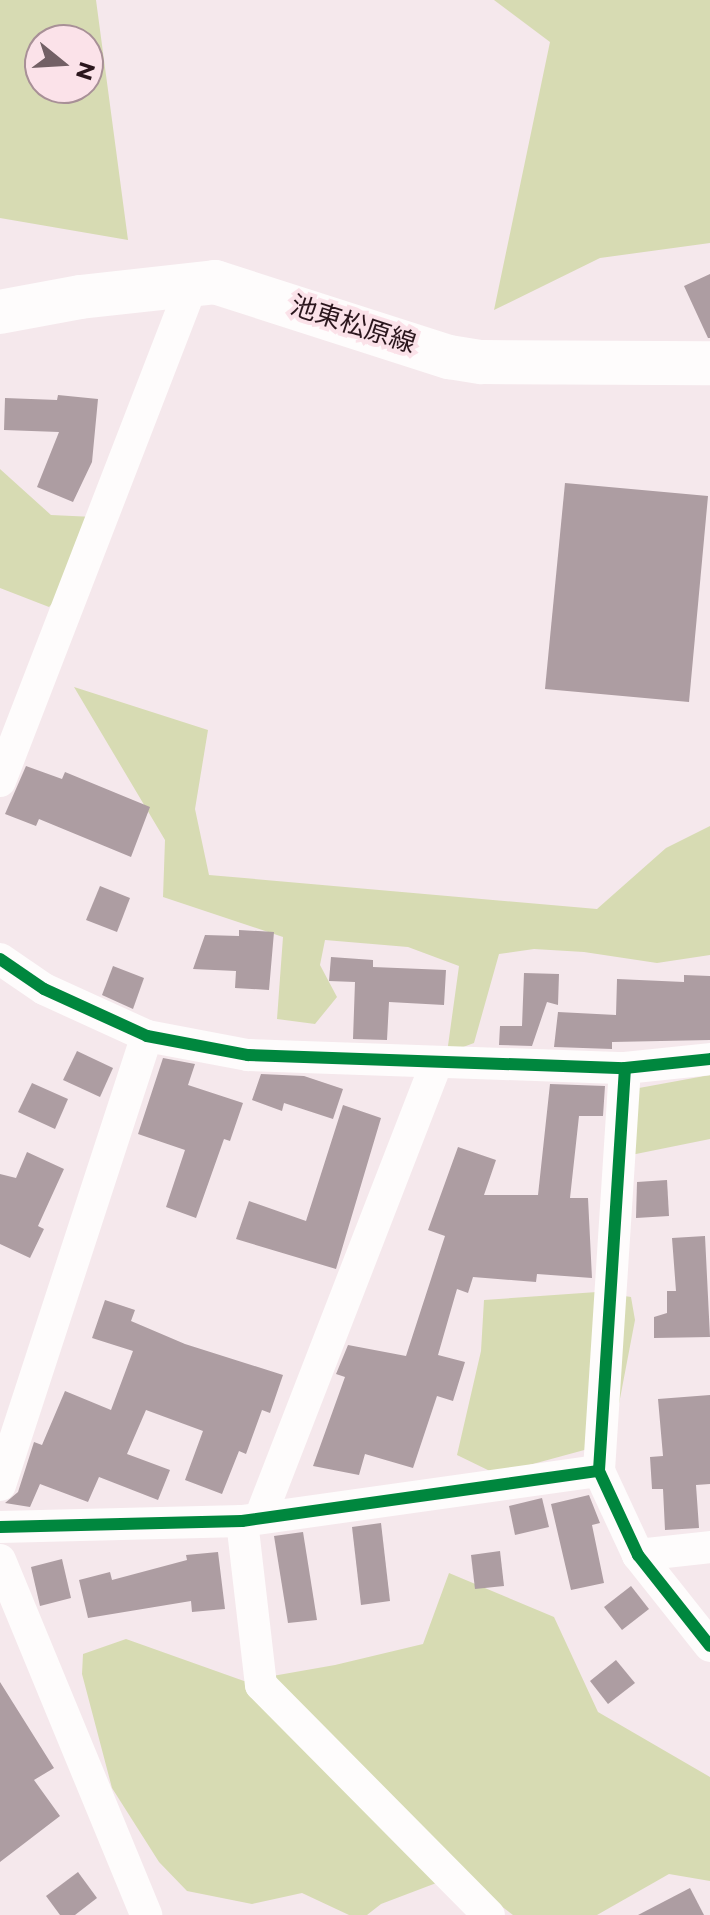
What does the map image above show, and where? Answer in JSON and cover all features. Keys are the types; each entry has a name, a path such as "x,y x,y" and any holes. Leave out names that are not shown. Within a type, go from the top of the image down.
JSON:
{"main road":[{"name":"池東松原線","path":"0,312 193,282 215,282 449,357 482,362 710,363"}],"street":[{"path":"0,781 193,282"},
{"path":"0,959 44,989 147,1036 248,1055 436,1064 625,1068 710,1059"},
{"path":"0,1485 147,1036"},
{"path":"436,1064 251,1520 261,1685 489,1915"},
{"path":"625,1068 599,1471 638,1555 710,1646"},
{"path":"0,1527 251,1520 599,1471"},
{"path":"638,1555 710,1547"},
{"path":"0,1560 146,1915"}],"green space":[{"path":"0,0 96,0 99,24 24,24 24,104 104,104 104,60 128,240 0,218"},
{"path":"494,0 710,0 710,243 600,258 494,310 550,42"},
{"path":"0,469 51,515 94,517 80,574 49,607 0,588"},
{"path":"74,687 208,730 195,809 209,875 597,909 666,848 710,826 710,955 657,963 584,952 534,949 499,954 474,1043 447,1053 459,966 408,947 325,940 320,965 337,997 315,1024 277,1019 283,937 163,897 165,840"},
{"path":"710,1075 710,1139 631,1155 639,1088"},
{"path":"597,1292 631,1297 635,1320 614,1430 599,1446 496,1474 457,1455 481,1351 484,1300"},
{"path":"449,1573 554,1617 598,1712 710,1777 710,1881 669,1874 597,1915 513,1915 460,1874 381,1904 367,1915 349,1915 302,1893 252,1904 187,1891 159,1862 112,1788 82,1674 83,1654 126,1639 244,1681 335,1665 423,1644"}],"building":[{"path":"710,274 710,338 708,338 684,286"},
{"path":"58,395 98,399 92,462 73,502 37,487 59,432 4,430 5,398 57,400"},
{"path":"565,483 708,496 689,702 545,689"},
{"path":"26,766 62,779 65,772 150,807 131,857 39,819 36,826 5,814"},
{"path":"100,886 130,898 117,932 86,920"},
{"path":"239,930 274,932 269,990 235,988 236,971 193,969 205,935 239,936"},
{"path":"331,957 373,960 373,967 446,970 444,1005 389,1002 387,1040 353,1039 355,982 329,981"},
{"path":"113,966 144,978 133,1009 102,995"},
{"path":"524,973 559,974 558,1005 547,1002 532,1046 499,1045 500,1026 522,1026"},
{"path":"684,975 710,976 710,1040 612,1042 612,1049 554,1047 558,1012 616,1015 617,979 684,982"},
{"path":"77,1051 113,1068 100,1097 63,1080"},
{"path":"163,1058 195,1064 188,1085 243,1103 230,1141 224,1139 196,1218 166,1207 185,1150 138,1134"},
{"path":"261,1074 304,1076 343,1089 333,1119 284,1103 282,1111 252,1100"},
{"path":"32,1083 68,1099 55,1129 18,1112"},
{"path":"550,1084 605,1086 603,1116 579,1116 570,1198 588,1198 592,1278 537,1274 536,1282 473,1277 468,1293 457,1289 438,1355 465,1362 453,1401 437,1396 413,1468 365,1454 359,1475 313,1466 345,1377 336,1374 348,1345 406,1356 445,1236 428,1230 458,1147 496,1160 484,1195 538,1195"},
{"path":"343,1105 381,1118 336,1269 236,1239 249,1201 306,1221"},
{"path":"27,1152 64,1169 38,1226 44,1229 30,1258 0,1244 0,1174 16,1178"},
{"path":"667,1180 669,1216 636,1218 637,1182"},
{"path":"705,1236 710,1337 654,1338 654,1317 667,1313 667,1291 676,1291 672,1238"},
{"path":"105,1300 135,1310 131,1321 185,1344 283,1375 270,1413 262,1410 246,1454 239,1451 222,1494 185,1480 203,1431 146,1410 127,1454 170,1470 158,1500 99,1477 88,1502 40,1484 30,1507 5,1503 18,1492 34,1442 42,1445 65,1391 111,1410 133,1351 92,1338"},
{"path":"710,1395 710,1484 696,1485 699,1528 665,1530 663,1489 652,1489 650,1457 663,1456 658,1399"},
{"path":"589,1495 600,1523 592,1525 604,1583 571,1590 551,1504"},
{"path":"542,1498 549,1527 515,1535 509,1506"},
{"path":"381,1523 390,1601 361,1605 352,1527"},
{"path":"303,1532 317,1620 288,1623 274,1536"},
{"path":"500,1551 504,1586 475,1589 471,1555"},
{"path":"218,1552 225,1609 192,1612 191,1601 88,1618 79,1580 110,1572 112,1580 187,1560 186,1555"},
{"path":"62,1559 71,1598 40,1606 31,1567"},
{"path":"631,1586 649,1609 622,1630 604,1607"},
{"path":"616,1660 635,1683 608,1704 590,1681"},
{"path":"0,1682 54,1768 34,1780 60,1816 0,1862"},
{"path":"78,1872 97,1898 75,1915 60,1915 46,1896"},
{"path":"690,1888 704,1915 638,1915"}],"cycle path":[{"path":"0,959 44,989 147,1036 248,1055 625,1068 710,1059"},
{"path":"625,1068 599,1471 638,1555 710,1646"},
{"path":"0,1527 242,1521 599,1471"}]}
